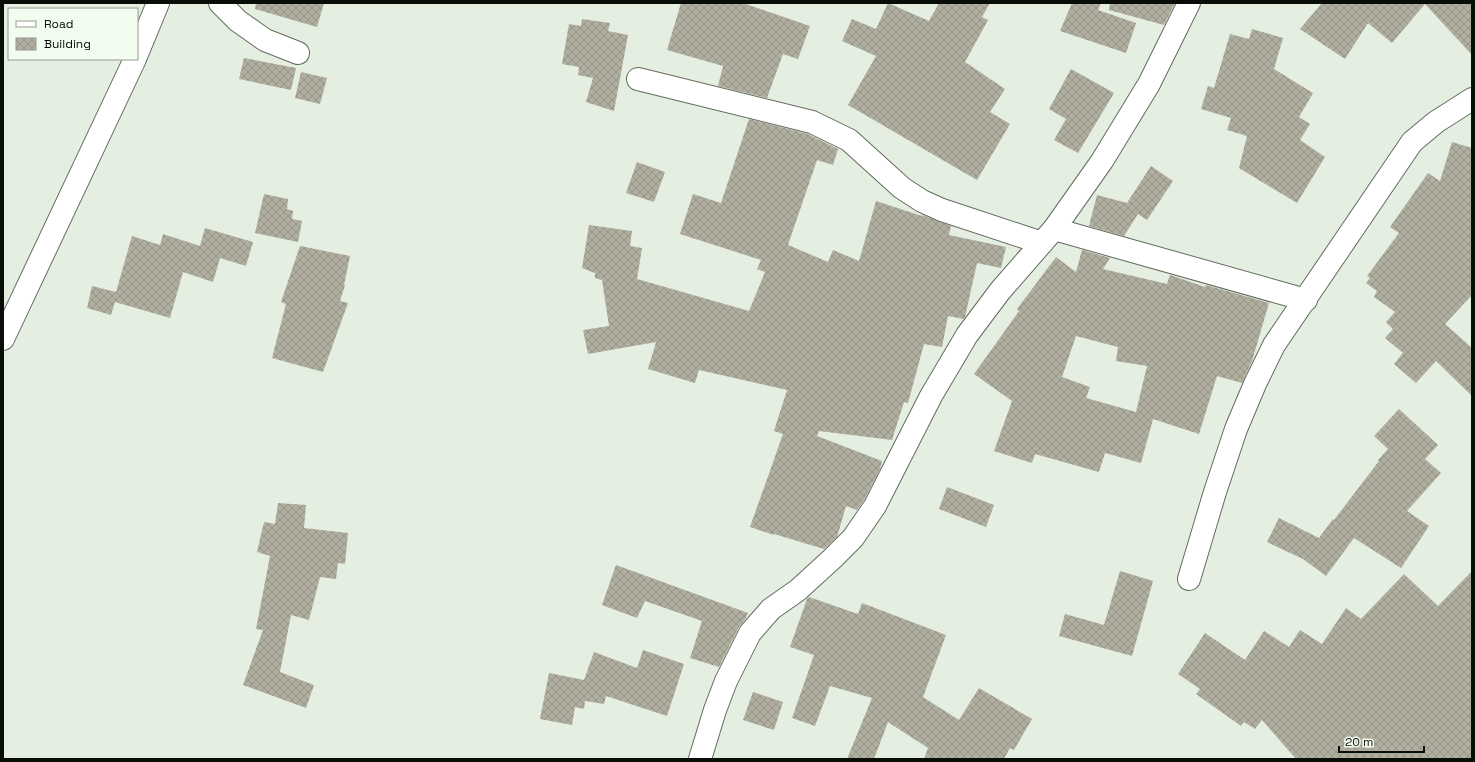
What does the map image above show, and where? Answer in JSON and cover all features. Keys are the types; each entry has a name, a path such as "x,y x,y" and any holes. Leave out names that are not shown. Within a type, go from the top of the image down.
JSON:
{"street":[{"path":"138,52 158,3"},
{"path":"220,3 238,21 265,40 298,53"},
{"path":"700,759 715,710 726,681 750,633 771,609 798,590 853,538 875,506 931,396 967,335 1000,291 1048,236 1102,161 1149,84 1189,3"},
{"path":"3,339 135,60"},
{"path":"638,79 812,122 849,140 902,188 922,201 942,210 1306,300"},
{"path":"1189,579 1215,492 1236,429 1274,345 1412,142 1436,122 1472,99"}],"building":[{"path":"256,3 324,3 317,27 255,9"},
{"path":"681,3 743,3 810,26 798,59 783,54 767,98 718,86 723,66 667,50"},
{"path":"888,3 929,21 939,3 990,3 982,17 988,20 965,62 1005,89 990,112 1010,124 977,180 848,105 876,56 842,41 852,19 876,29"},
{"path":"1072,3 1101,3 1098,10 1136,23 1126,53 1060,31"},
{"path":"1110,3 1175,3 1164,25 1109,10"},
{"path":"1322,3 1472,3 1472,55 1425,4 1392,43 1368,23 1345,59 1300,29"},
{"path":"582,19 610,23 608,31 628,35 614,111 586,102 593,78 578,75 579,67 562,64 569,24 581,26"},
{"path":"1252,29 1283,38 1274,69 1313,93 1299,117 1310,124 1300,140 1325,157 1297,203 1239,168 1247,136 1227,130 1231,118 1201,109 1208,86 1214,88 1230,34 1249,39"},
{"path":"244,58 296,68 291,90 239,79"},
{"path":"1071,69 1114,93 1078,153 1054,140 1066,119 1049,109"},
{"path":"301,72 327,78 320,104 295,98"},
{"path":"749,119 808,134 838,149 833,165 817,160 788,245 828,262 833,250 859,261 876,201 922,215 951,226 949,235 1006,247 1001,268 977,263 965,317 964,319 948,316 942,347 924,344 908,403 904,402 892,440 819,431 817,436 882,461 880,469 864,500 857,510 846,506 837,537 824,549 750,527 783,434 774,431 787,390 699,370 695,383 648,369 656,342 588,354 583,330 609,326 602,280 595,278 595,273 582,268 589,225 632,231 630,246 642,248 637,279 749,311 765,272 757,269 761,260 680,234 693,194 721,203"},
{"path":"1452,142 1472,148 1472,295 1445,324 1472,348 1472,396 1436,361 1416,383 1394,364 1403,353 1385,338 1393,329 1386,322 1395,312 1374,297 1377,291 1366,283 1370,278 1367,276 1399,233 1390,227 1428,173 1440,181"},
{"path":"637,162 665,172 654,202 626,193"},
{"path":"1151,166 1173,181 1147,220 1138,214 1124,236 1089,226 1097,195 1127,203"},
{"path":"264,194 288,199 287,209 293,211 292,219 302,221 298,242 255,233"},
{"path":"205,228 253,242 246,266 220,258 213,282 183,272 170,318 115,302 111,315 87,308 92,286 116,292 132,236 160,245 163,234 200,246"},
{"path":"300,246 350,256 345,285 340,301 348,303 323,372 272,358 286,304 281,302"},
{"path":"1082,250 1110,258 1103,269 1167,284 1170,275 1205,287 1206,285 1269,303 1252,361 1242,383 1217,376 1199,434 1153,419 1141,463 1105,453 1099,472 1035,454 1032,463 994,451 1012,401 974,374 1019,311 1017,309 1056,257 1076,272","holes":["1076,336 1118,347 1116,361 1147,366 1136,412 1086,398 1090,387 1062,377"]},
{"path":"1399,409 1438,445 1425,459 1441,473 1407,511 1429,526 1401,568 1354,538 1326,576 1303,559 1267,542 1279,518 1319,538 1388,449 1374,436"},
{"path":"947,487 994,505 986,527 939,509"},
{"path":"278,503 306,505 304,528 348,533 345,564 338,563 336,579 320,577 309,620 291,615 280,672 314,685 306,708 243,685 263,630 256,629 270,556 257,552 264,522 275,524"},
{"path":"616,565 748,613 739,627 719,667 690,658 702,621 645,601 637,618 602,605"},
{"path":"1120,571 1153,581 1132,656 1059,636 1065,614 1104,625"},
{"path":"1472,571 1472,759 1296,759 1262,720 1255,729 1244,722 1241,726 1196,694 1200,689 1178,674 1205,633 1245,660 1264,631 1289,647 1300,630 1322,644 1346,608 1361,619 1404,574 1438,606"},
{"path":"809,597 858,614 862,603 946,635 923,697 959,720 979,688 1032,719 1014,750 1010,748 1004,759 924,759 928,748 888,722 874,759 847,759 872,698 830,686 815,726 792,718 814,655 790,647"},
{"path":"643,650 684,664 667,716 606,696 604,704 585,701 584,709 575,707 572,725 540,719 549,673 584,680 594,652 637,668"},
{"path":"753,692 783,702 774,730 743,720"}]}
